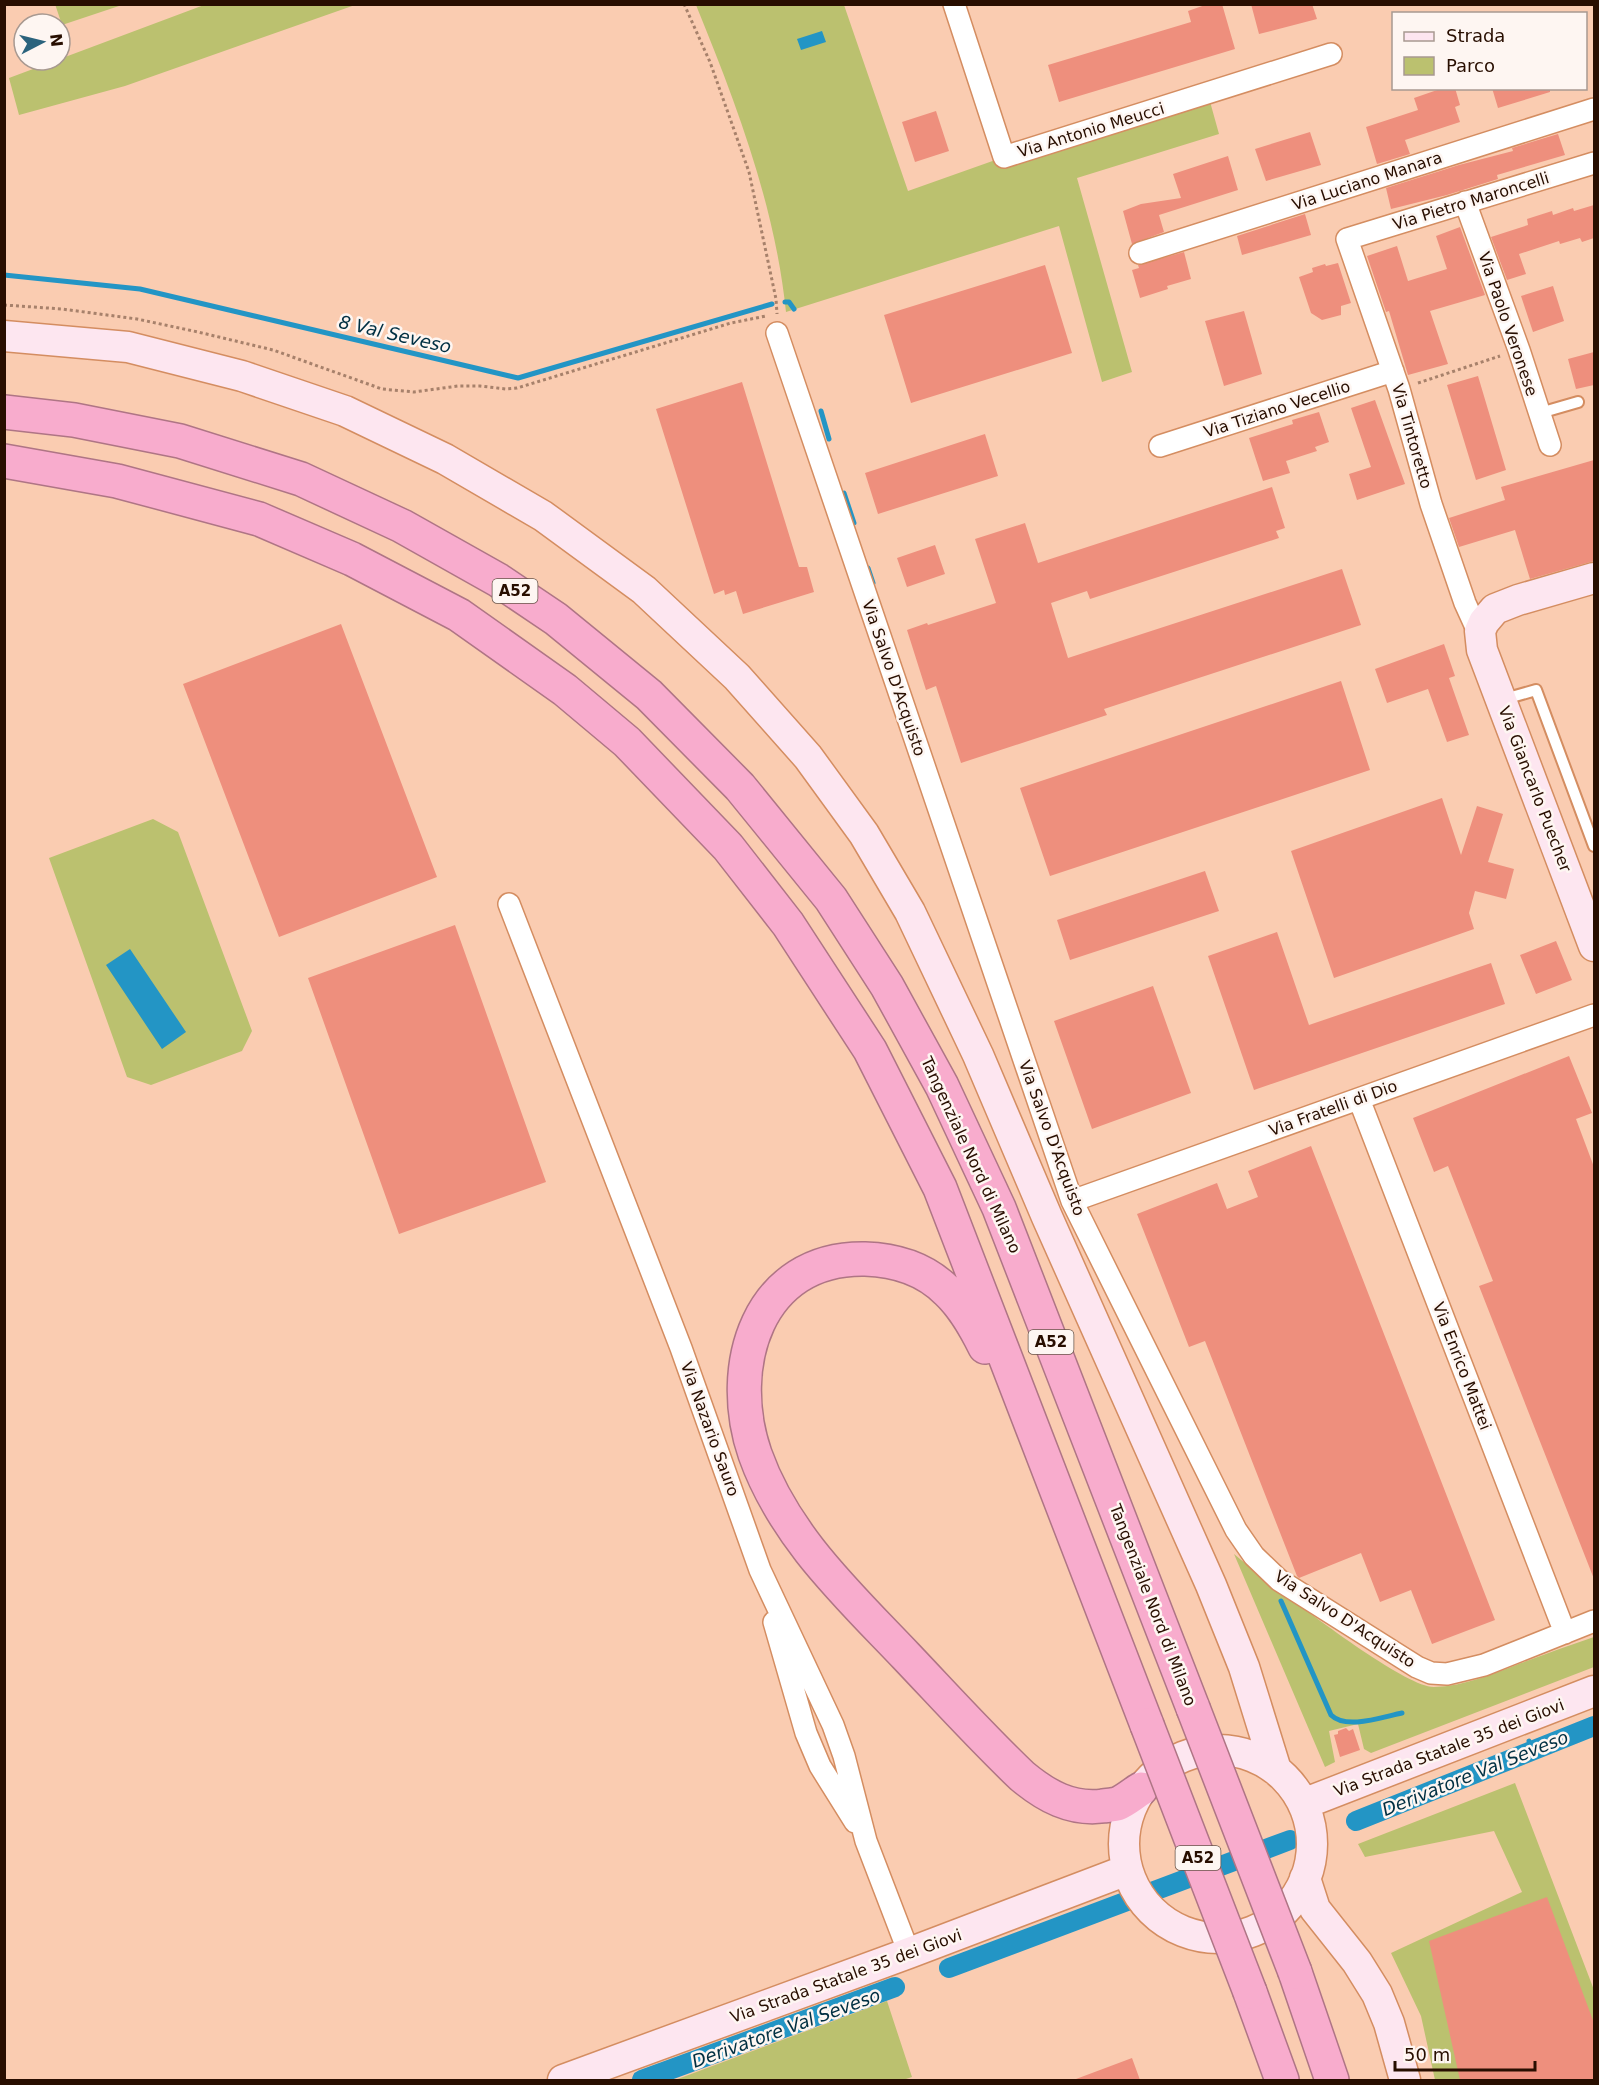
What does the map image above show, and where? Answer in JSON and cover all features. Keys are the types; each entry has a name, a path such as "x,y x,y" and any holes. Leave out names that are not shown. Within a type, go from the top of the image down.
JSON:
{"highway":[{"name":"Tangenziale Nord di Milano","path":"4,412 74,420 180,441 301,479 402,526 498,580 556,619 649,695 741,787 831,899 887,986 942,1086 999,1208 1295,1972 1332,2080"},
{"name":"A52","path":"4,461 117,481 259,519 377,572 459,615 565,690 627,742 728,847 788,924 870,1050 940,1188 1282,2080"},
{"path":"1089,1574 1018,1426 989,1355 973,1324 948,1292 913,1268 884,1260 852,1259 810,1270 777,1292 757,1327 750,1349 744,1375 746,1421 755,1455 776,1502 801,1542 1006,1761 1037,1789 1052,1798 1072,1805 1090,1807 1117,1804 1141,1789"}],"main road":[{"path":"4,336 128,347 242,376 345,411 445,459 543,516 644,590 737,676 815,767 864,834 910,912 978,1055 1047,1217 1171,1492 1244,1667 1276,1770"},
{"path":"1480,631 1489,615 1504,604 1594,578"},
{"name":"Via Giancarlo Puecher","path":"1480,631 1482,650 1594,946"},
{"name":"Via Strada Statale 35 dei Giovi","path":"1303,1804 1594,1691"},
{"path":"1237,1751 1252,1739 1257,1720 1256,1706"},
{"path":"1210,1750 1237,1751 1258,1758 1292,1785 1303,1804 1311,1827 1312,1851 1305,1878 1297,1896 1282,1912 1257,1930 1232,1938 1205,1938 1180,1931 1156,1916 1138,1895 1127,1870 1124,1854 1128,1814 1141,1789 1161,1768 1185,1756 1210,1750"},
{"name":"Via Strada Statale 35 dei Giovi","path":"563,2080 1127,1870"},
{"path":"1305,1878 1315,1909 1357,1962 1377,1994 1389,2023 1405,2080"},
{"path":"1282,1912 1325,1924"}],"street":[{"name":"Via Antonio Meucci","path":"954,4 1005,157 1330,54"},
{"name":"Via Luciano Manara","path":"1140,253 1594,109"},
{"name":"Via Pietro Maroncelli","path":"1347,239 1594,163"},
{"name":"Via Paolo Veronese","path":"1465,202 1519,350 1550,445"},
{"name":"Via Tintoretto","path":"1347,239 1396,380 1431,504 1465,603 1480,631"},
{"name":"Via Salvo D'Acquisto","path":"777,324 1072,1201 1236,1530 1254,1556 1279,1580 1417,1667 1431,1672 1447,1674 1484,1665 1594,1621"},
{"name":"Via Tiziano Vecellio","path":"1160,446 1396,380"},
{"name":"Via Nazario Sauro","path":"509,904 681,1348 760,1570 833,1725 844,1756 866,1840 909,1953"},
{"name":"Via Fratelli di Dio","path":"1072,1201 1594,1015"},
{"name":"Via Enrico Mattei","path":"1359,1099 1565,1633"},
{"path":"760,1570 806,1733 820,1766 866,1840"}],"lane":[{"path":"1539,414 1578,402"},
{"path":"1501,700 1536,690 1594,846"}],"path":[{"path":"4,305 62,309 138,319 273,350 381,389 414,392 469,386 518,388 731,323 777,324 771,275 749,172 710,62 684,4"},
{"path":"1396,380 1519,350"}],"green space":[{"path":"55,4 122,4 72,22 72,12 58,12"},
{"path":"204,5 355,5 125,86 19,115 9,78 25,72 72,72 72,54"},
{"path":"696,5 844,5 908,191 1001,158 1209,98 1219,134 1077,178 1132,372 1102,382 1059,226 786,312 773,233 752,155"},
{"path":"153,819 178,832 252,1031 242,1051 151,1085 127,1077 49,858"},
{"path":"1234,1554 1333,1630 1393,1670 1417,1683 1434,1687 1468,1682 1594,1637 1594,1667 1371,1753 1364,1749 1358,1724 1329,1731 1335,1762 1325,1767"},
{"path":"1515,1783 1594,1990 1594,2080 1435,2080 1421,2016 1391,1953 1522,1892 1494,1831 1365,1857 1358,1844"},
{"path":"887,2001 912,2077 903,2080 675,2080"}],"water":[{"path":"822,31 826,42 801,50 797,39"},
{"path":"130,949 186,1032 162,1049 106,965"}],"building":[{"path":"1208,4 1222,4 1235,49 1059,102 1048,65 1191,22 1188,11"},
{"path":"1251,4 1312,4 1317,19 1259,34"},
{"path":"1437,90 1456,90 1460,105 1455,107 1460,122 1405,140 1410,154 1377,164 1366,127 1418,110 1414,98"},
{"path":"1493,90 1550,90 1550,92 1498,108"},
{"path":"936,111 949,151 915,162 902,122"},
{"path":"1310,132 1321,165 1266,181 1255,149"},
{"path":"1558,134 1565,155 1497,175 1498,179 1447,195 1391,209 1386,188 1513,151 1512,148"},
{"path":"1228,156 1238,190 1159,215 1164,232 1132,244 1123,211 1141,204 1181,198 1173,174"},
{"path":"1594,205 1594,238 1582,242 1580,238 1560,244 1559,241 1519,254 1526,274 1507,280 1491,237 1528,225 1527,219 1552,211 1553,215 1573,208 1574,211"},
{"path":"1305,214 1311,235 1242,255 1237,236"},
{"path":"1460,227 1485,295 1430,311 1448,364 1408,375 1389,311 1386,312 1367,256 1397,246 1408,281 1447,269 1436,236"},
{"path":"1184,252 1191,279 1167,286 1168,289 1140,298 1132,270 1139,268 1138,265"},
{"path":"1338,263 1351,303 1341,306 1341,315 1322,320 1311,313 1299,277 1313,272 1312,268"},
{"path":"1045,265 1072,353 911,403 884,315"},
{"path":"1553,286 1564,321 1533,332 1521,296"},
{"path":"1244,311 1262,374 1224,386 1205,321"},
{"path":"1594,352 1594,385 1576,389 1568,359"},
{"path":"1478,376 1506,470 1476,480 1447,385"},
{"path":"742,382 799,567 807,567 814,592 743,614 736,591 725,595 724,590 714,594 656,409"},
{"path":"1375,400 1405,484 1357,500 1349,474 1371,467 1351,408"},
{"path":"1319,412 1329,442 1315,447 1317,451 1286,461 1290,473 1263,481 1249,438 1293,424 1292,420"},
{"path":"985,434 998,476 878,514 865,473"},
{"path":"1594,460 1594,561 1530,579 1515,530 1459,547 1449,518 1505,500 1501,487"},
{"path":"1272,487 1285,528 1276,531 1279,538 1090,599 1087,591 1051,603 1068,658 1342,569 1361,625 1104,709 1107,715 961,763 936,686 926,690 907,630 996,603 975,539 1025,523 1038,563"},
{"path":"935,545 945,574 907,587 897,558"},
{"path":"341,624 437,877 279,937 183,684"},
{"path":"1444,644 1455,676 1449,678 1469,735 1447,742 1428,689 1387,703 1375,669"},
{"path":"1341,681 1370,770 1050,876 1020,788"},
{"path":"1442,798 1461,855 1477,806 1503,814 1488,862 1514,869 1506,899 1475,891 1469,913 1474,929 1334,978 1291,851"},
{"path":"1205,871 1219,911 1070,960 1057,920"},
{"path":"455,925 546,1182 399,1234 308,978"},
{"path":"1277,932 1309,1025 1491,963 1505,1004 1254,1090 1208,956"},
{"path":"1556,941 1572,980 1536,994 1520,955"},
{"path":"1153,986 1191,1093 1092,1129 1054,1021"},
{"path":"1569,1056 1592,1113 1576,1119 1594,1167 1594,1579 1479,1286 1493,1281 1448,1166 1434,1172 1413,1118"},
{"path":"1311,1146 1495,1620 1432,1644 1411,1590 1380,1602 1361,1553 1299,1578 1297,1576 1205,1341 1189,1347 1137,1214 1217,1183 1227,1209 1258,1197 1248,1171"},
{"path":"1346,1728 1349,1731 1353,1729 1360,1750 1340,1757 1334,1735"},
{"path":"1547,1897 1594,2023 1594,2080 1460,2080 1429,1941"},
{"path":"1132,2058 1140,2080 1076,2079"}],"waterway":[{"name":"8 Val Seveso","path":"4,275 140,289 518,378 772,304"},
{"name":"8 Val Seveso","path":"785,302 789,302 794,309"},
{"name":"8 Val Seveso","path":"821,411 829,439"},
{"name":"8 Val Seveso","path":"844,493 854,523"},
{"name":"8 Val Seveso","path":"868,568 873,583"},
{"name":"8 Val Seveso","path":"1281,1601 1331,1715 1346,1722 1355,1722 1402,1713"},
{"name":"Derivatore Val Seveso","path":"1356,1821 1594,1726"},
{"name":"8 Val Seveso","path":"1529,1741 1532,1750"},
{"name":"Derivatore Val Seveso","path":"1154,1891 1290,1840"},
{"name":"Derivatore Val Seveso","path":"949,1968 1130,1900"},
{"name":"Derivatore Val Seveso","path":"642,2080 895,1987"}]}
